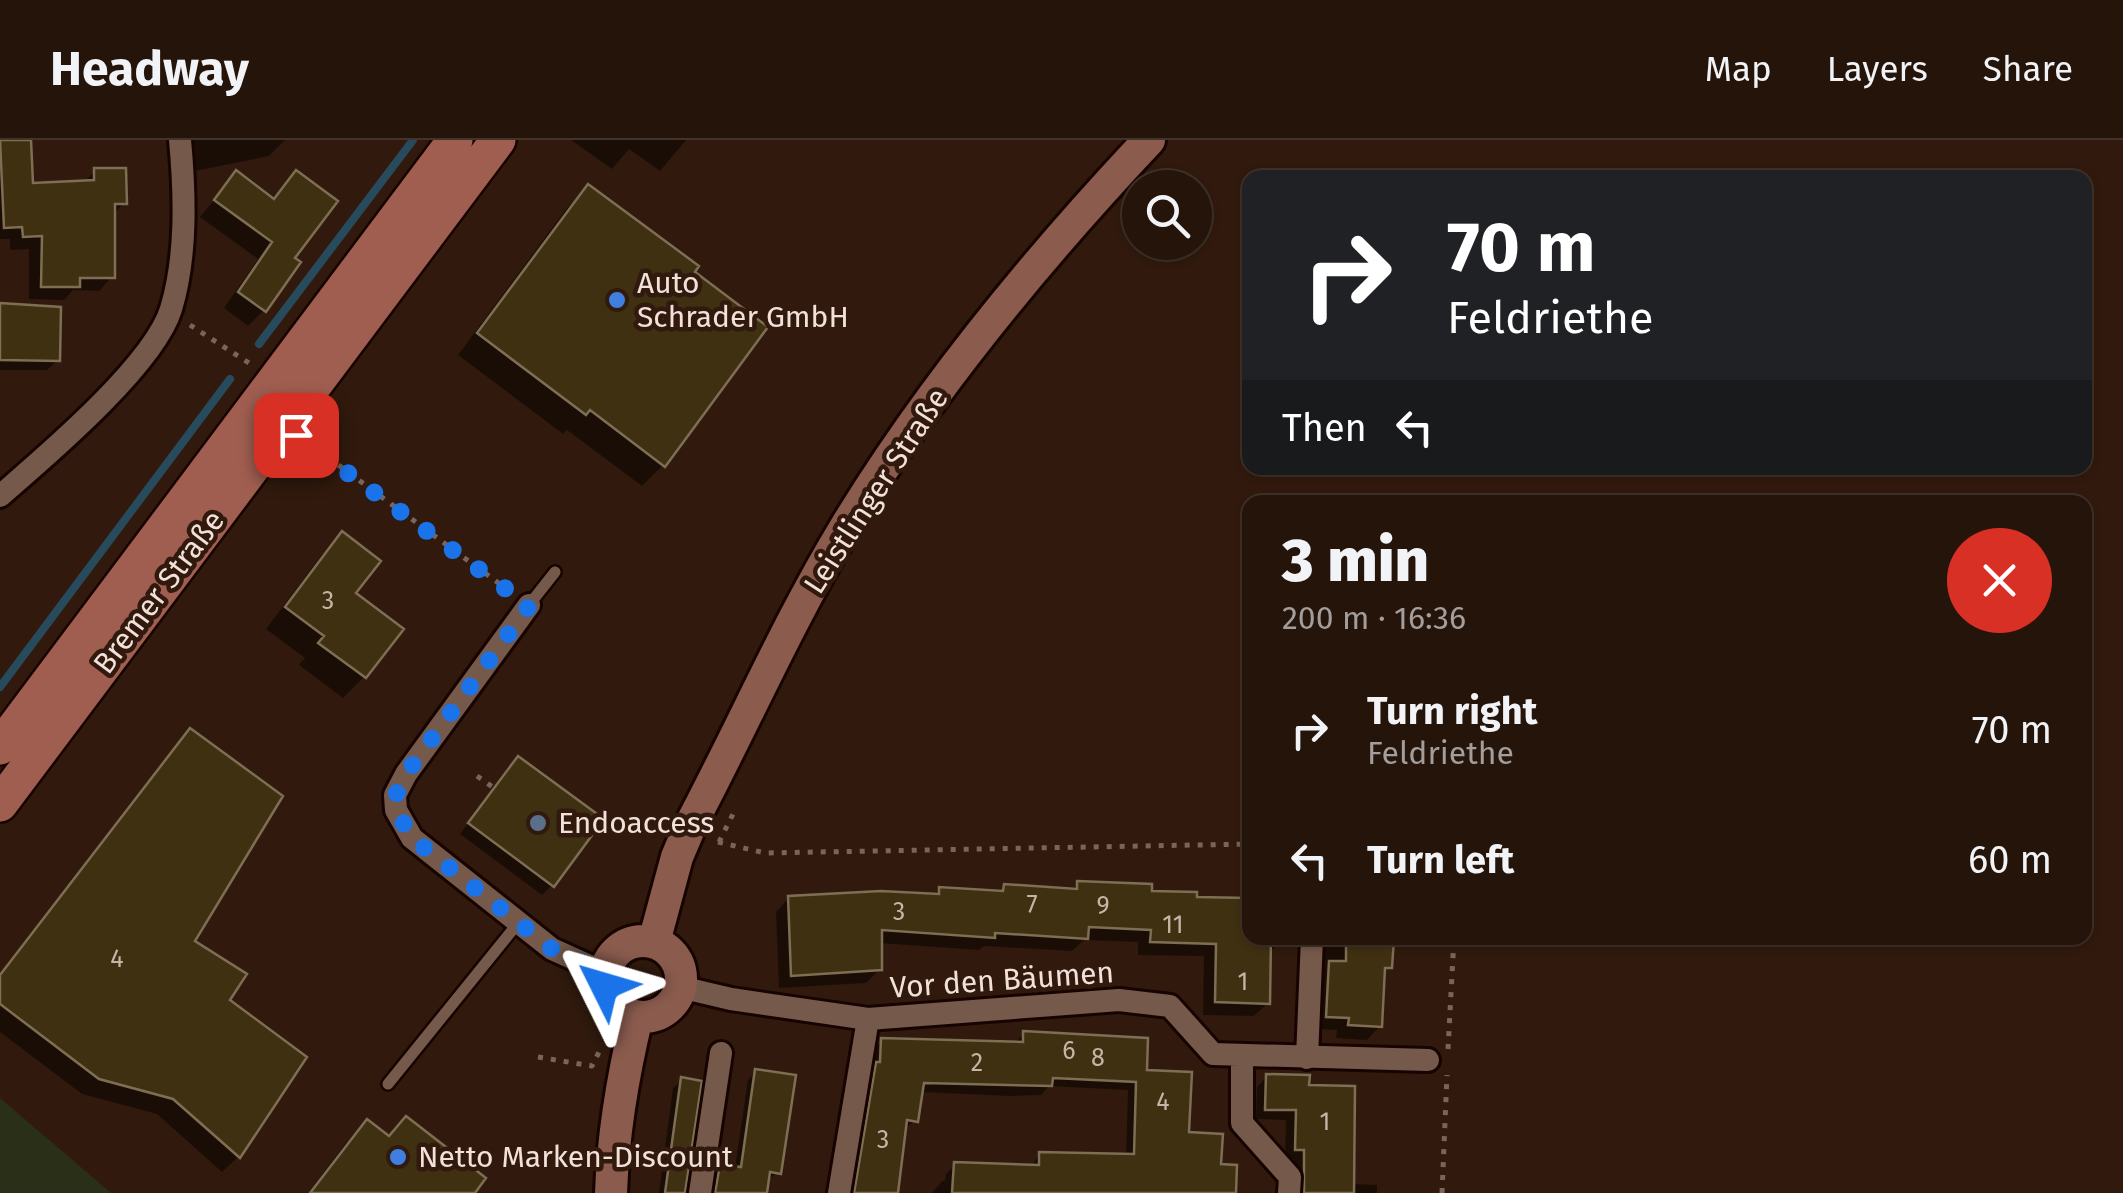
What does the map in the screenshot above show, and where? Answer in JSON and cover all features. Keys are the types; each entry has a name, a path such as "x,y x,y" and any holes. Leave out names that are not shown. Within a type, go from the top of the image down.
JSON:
{"main road":[{"name":"Bremer Straße","path":"0,747 455,140"},
{"name":"Bremer Straße","path":"0,804 498,140"}],"street":[{"path":"0,496 66,439 128,373 170,312 185,192 180,140"},
{"name":"Leistlinger Straße","path":"654,942 677,857 691,824 844,530 900,444 984,329 1149,140"},
{"path":"529,606 406,774 396,795 396,810 412,838 518,923 552,949 604,973"},
{"path":"640,940 654,942 676,959 680,987 676,998 660,1013 637,1017 616,1007 609,998 604,973 608,961 627,944 640,940"},
{"path":"1307,1058 1312,945"},
{"name":"Vor den Bäumen","path":"680,987 731,1000 868,1019 1119,1000 1170,1006 1213,1054 1428,1060"},
{"path":"611,1193 612,1156 637,1017"},
{"path":"839,1193 868,1019"},
{"path":"700,1193 721,1053"},
{"path":"1242,1056 1242,1123 1290,1177 1289,1193"}],"lane":[{"path":"529,606 554,572"},
{"path":"388,1084 518,923"}],"path":[{"path":"170,312 260,372"},
{"path":"296,435 529,606"},
{"path":"478,776 494,788"},
{"path":"734,810 718,842 765,853 1242,844"}],"green space":[{"path":"0,1098 111,1193 0,1193"}],"building":[{"path":"0,140 31,140 33,183 94,180 94,168 126,168 127,204 115,204 115,278 80,278 80,287 41,287 42,236 23,237 22,227 4,228"},
{"path":"236,170 274,199 296,170 338,201 295,258 301,262 266,312 238,292 272,242 214,200"},
{"name":"Auto Schrader GmbH","path":"588,184 699,266 695,272 768,327 665,467 590,410 586,415 477,333"},
{"path":"0,303 61,307 60,361 0,360"},
{"path":"342,531 381,561 356,593 404,629 366,678 318,643 324,636 285,607"},
{"path":"190,728 283,796 195,941 247,974 230,1000 307,1057 240,1158 173,1099 99,1079 0,1004 0,975"},
{"path":"518,756 604,819 554,887 468,823"},
{"path":"1077,881 1152,884 1152,891 1242,898 1242,945 1271,945 1270,1004 1215,1002 1216,944 1150,942 1151,930 1089,927 1088,939 995,933 995,938 882,930 882,970 791,976 788,896 881,891 939,894 939,887 1003,891 1004,884 1077,889"},
{"path":"1346,945 1394,945 1392,968 1385,968 1382,1027 1348,1025 1349,1018 1326,1017 1329,961 1346,961"},
{"path":"1023,1031 1148,1038 1147,1070 1192,1072 1189,1132 1223,1134 1221,1164 1237,1165 1236,1193 952,1193 954,1162 1039,1165 1039,1152 1134,1154 1136,1082 1053,1078 1052,1086 924,1083 918,1122 907,1120 898,1193 854,1193 876,1062 880,1062 881,1038 1023,1042"},
{"path":"755,1069 796,1075 781,1174 770,1172 767,1193 715,1193 720,1164 741,1167"},
{"path":"1266,1074 1310,1075 1309,1085 1355,1086 1354,1193 1304,1193 1304,1150 1295,1150 1296,1110 1265,1110"},
{"path":"681,1077 702,1081 685,1193 665,1193"},
{"name":"Netto Marken-Discount","path":"406,1116 486,1178 475,1193 310,1193 367,1119 389,1136"}],"waterway":[{"path":"259,344 413,140"},
{"path":"0,687 230,379"}],"place":[{"name":"Auto Schrader GmbH","path":"617,300"},
{"name":"Endoaccess","path":"538,823"},
{"name":"Netto Marken-Discount","path":"398,1157"}],"route":[{"path":"296,435 529,606 406,774 396,795 396,810 412,838 552,949 604,973 604,986"}]}
